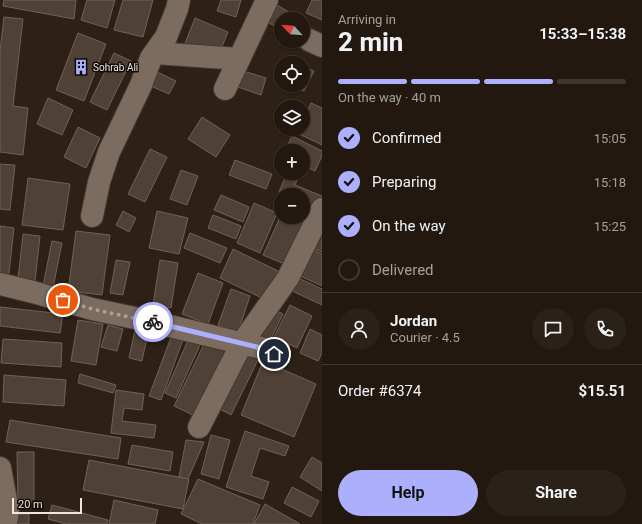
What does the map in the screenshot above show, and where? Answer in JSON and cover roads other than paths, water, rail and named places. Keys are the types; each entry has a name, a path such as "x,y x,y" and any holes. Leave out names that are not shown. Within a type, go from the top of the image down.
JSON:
{"street":[{"path":"92,216 99,182 109,152 141,85 151,58 166,37 179,0"},
{"path":"225,89 267,0"},
{"path":"155,53 239,59"},
{"path":"199,427 242,343 288,278 322,209"},
{"path":"0,284 92,309 242,343 261,348 274,354"},
{"path":"0,468 8,511 6,524"}],"place":[{"name":"Sohrab Ali","path":"81,67"}]}
